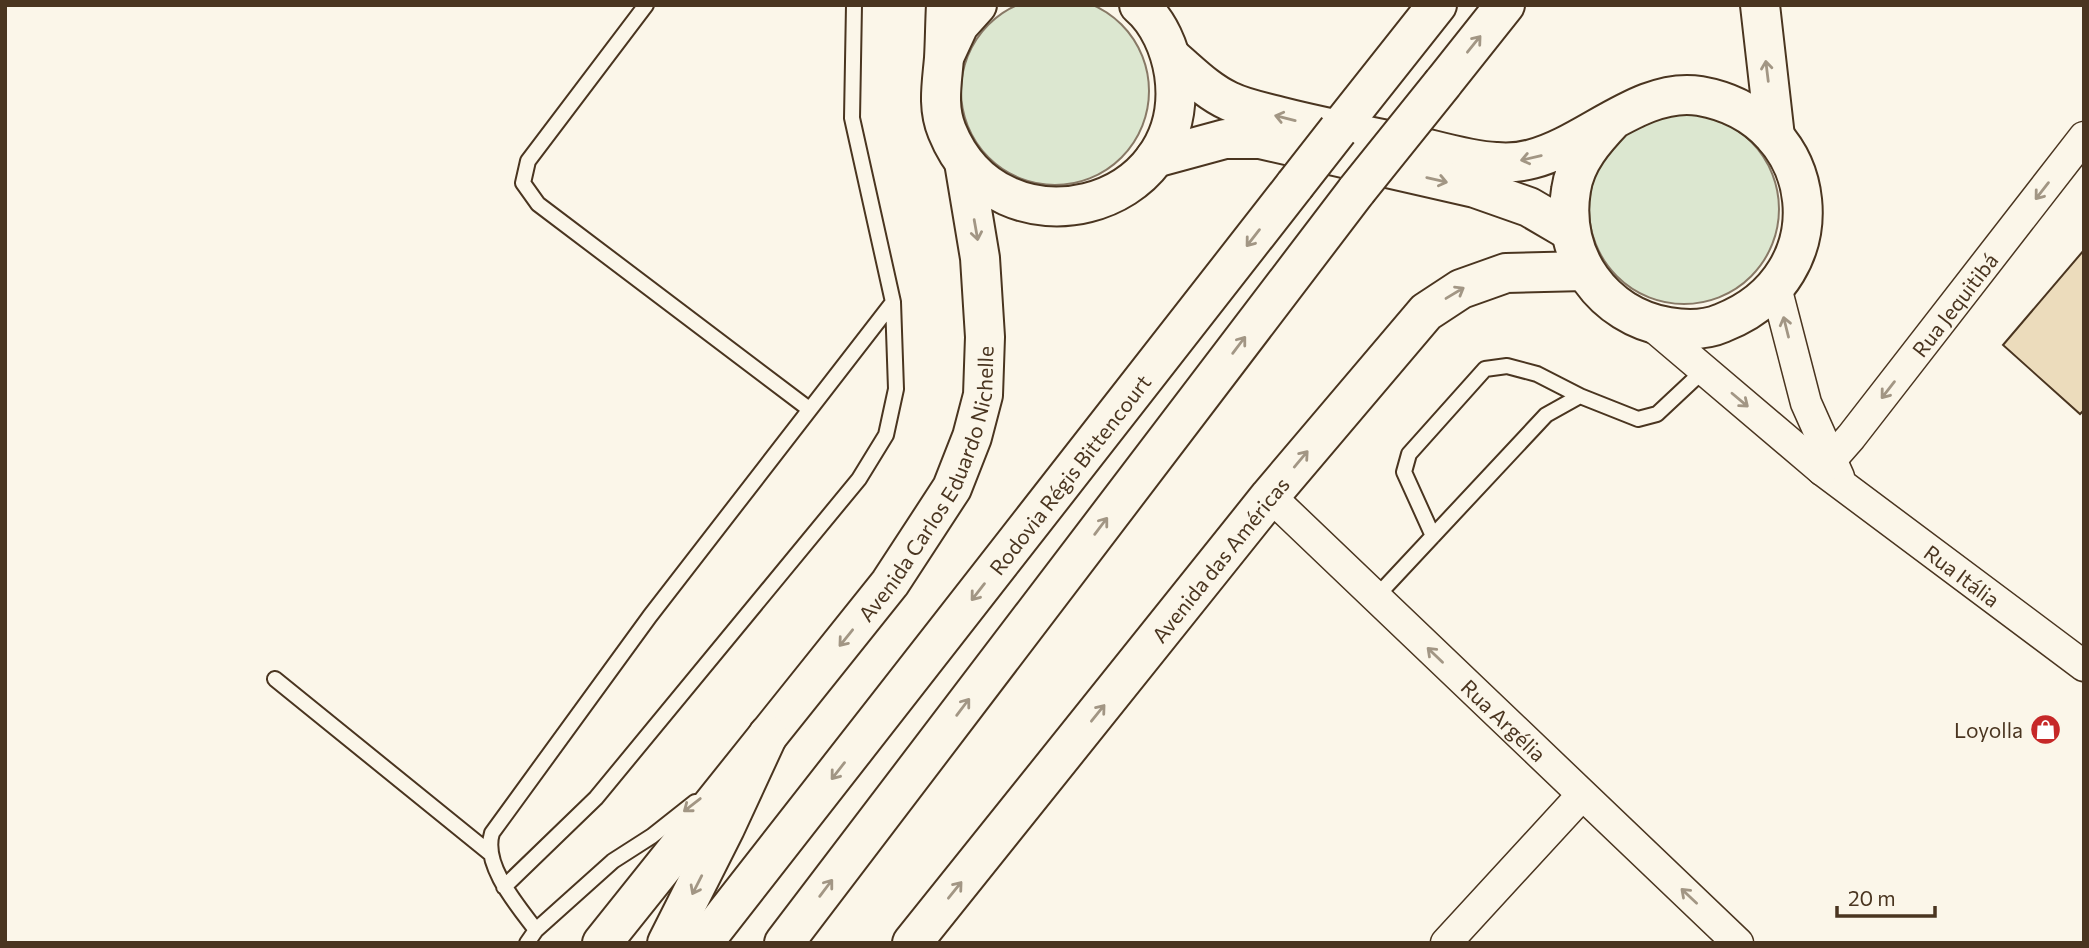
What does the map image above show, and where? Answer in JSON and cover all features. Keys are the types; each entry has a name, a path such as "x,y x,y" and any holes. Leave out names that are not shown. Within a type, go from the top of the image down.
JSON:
{"main road":[{"path":"946,5 944,58 939,94 947,130 964,162 987,185 1014,200 1045,208 1077,207 1107,198 1134,181 1155,158 1171,127 1177,92 1171,57 1161,32 1139,5"},
{"path":"944,58 959,25 977,5"},
{"name":"Rodovia Régis Bittencourt","path":"703,943 1437,5"},
{"path":"784,943 1357,190 1505,5"},
{"path":"1760,5 1775,137"},
{"path":"1171,57 1210,91 1230,102 1315,125 1494,162 1530,160 1568,146 1615,118 1654,99 1698,96 1740,109 1775,137 1790,159 1800,185 1803,212 1800,239 1791,265 1776,288 1751,310 1719,325 1685,330 1650,324 1624,312 1602,294 1585,271 1570,231 1571,188 1586,150 1615,118"},
{"path":"1155,158 1225,139 1260,139 1475,188 1529,207 1570,231"},
{"name":"Avenida Carlos Eduardo Nichelle","path":"757,749 890,583 952,488 972,438 983,395 985,337 981,258 964,162"},
{"name":"Avenida das Américas","path":"912,943 1270,496 1426,312 1461,289 1506,273 1585,271"},
{"path":"601,943 757,749"},
{"path":"667,943 725,828 757,749"}],"street":[{"name":"Rua Jequitibá","path":"1832,471 2084,137"},
{"name":"Rua Itália","path":"1776,288 1806,403 1832,471"},
{"name":"Rua Itália","path":"1650,324 1832,471 2084,666"},
{"name":"Rua Argélia","path":"1270,496 1738,943"},
{"path":"1446,943 1582,795"}],"lane":[{"path":"646,5 528,161 523,183 538,204 809,409"},
{"path":"504,887 596,798 859,479 886,435 895,389 893,302 852,118 854,5"},
{"path":"757,749 652,836 613,861 531,937 504,887 491,854 489,842 492,833 650,616 893,302"},
{"path":"1433,536 1404,471 1409,454 1485,369 1507,366 1536,374 1580,396 1638,419 1657,414 1704,370"},
{"path":"1376,598 1546,415 1580,396"},
{"path":"275,679 491,854"}],"green space":[{"path":"1055,-3 1091,4 1121,25 1142,55 1149,91 1142,127 1121,157 1091,178 1055,185 1019,178 989,157 968,127 961,91 968,55 989,25 1019,4"},
{"path":"1684,114 1720,121 1751,142 1772,173 1779,209 1772,245 1751,276 1720,297 1684,304 1648,297 1617,276 1596,245 1589,209 1596,173 1617,142 1648,121"}],"building":[{"path":"2084,250 2084,410 2080,414 2003,345"}],"place":[{"name":"Loyolla","path":"2046,729"}]}
